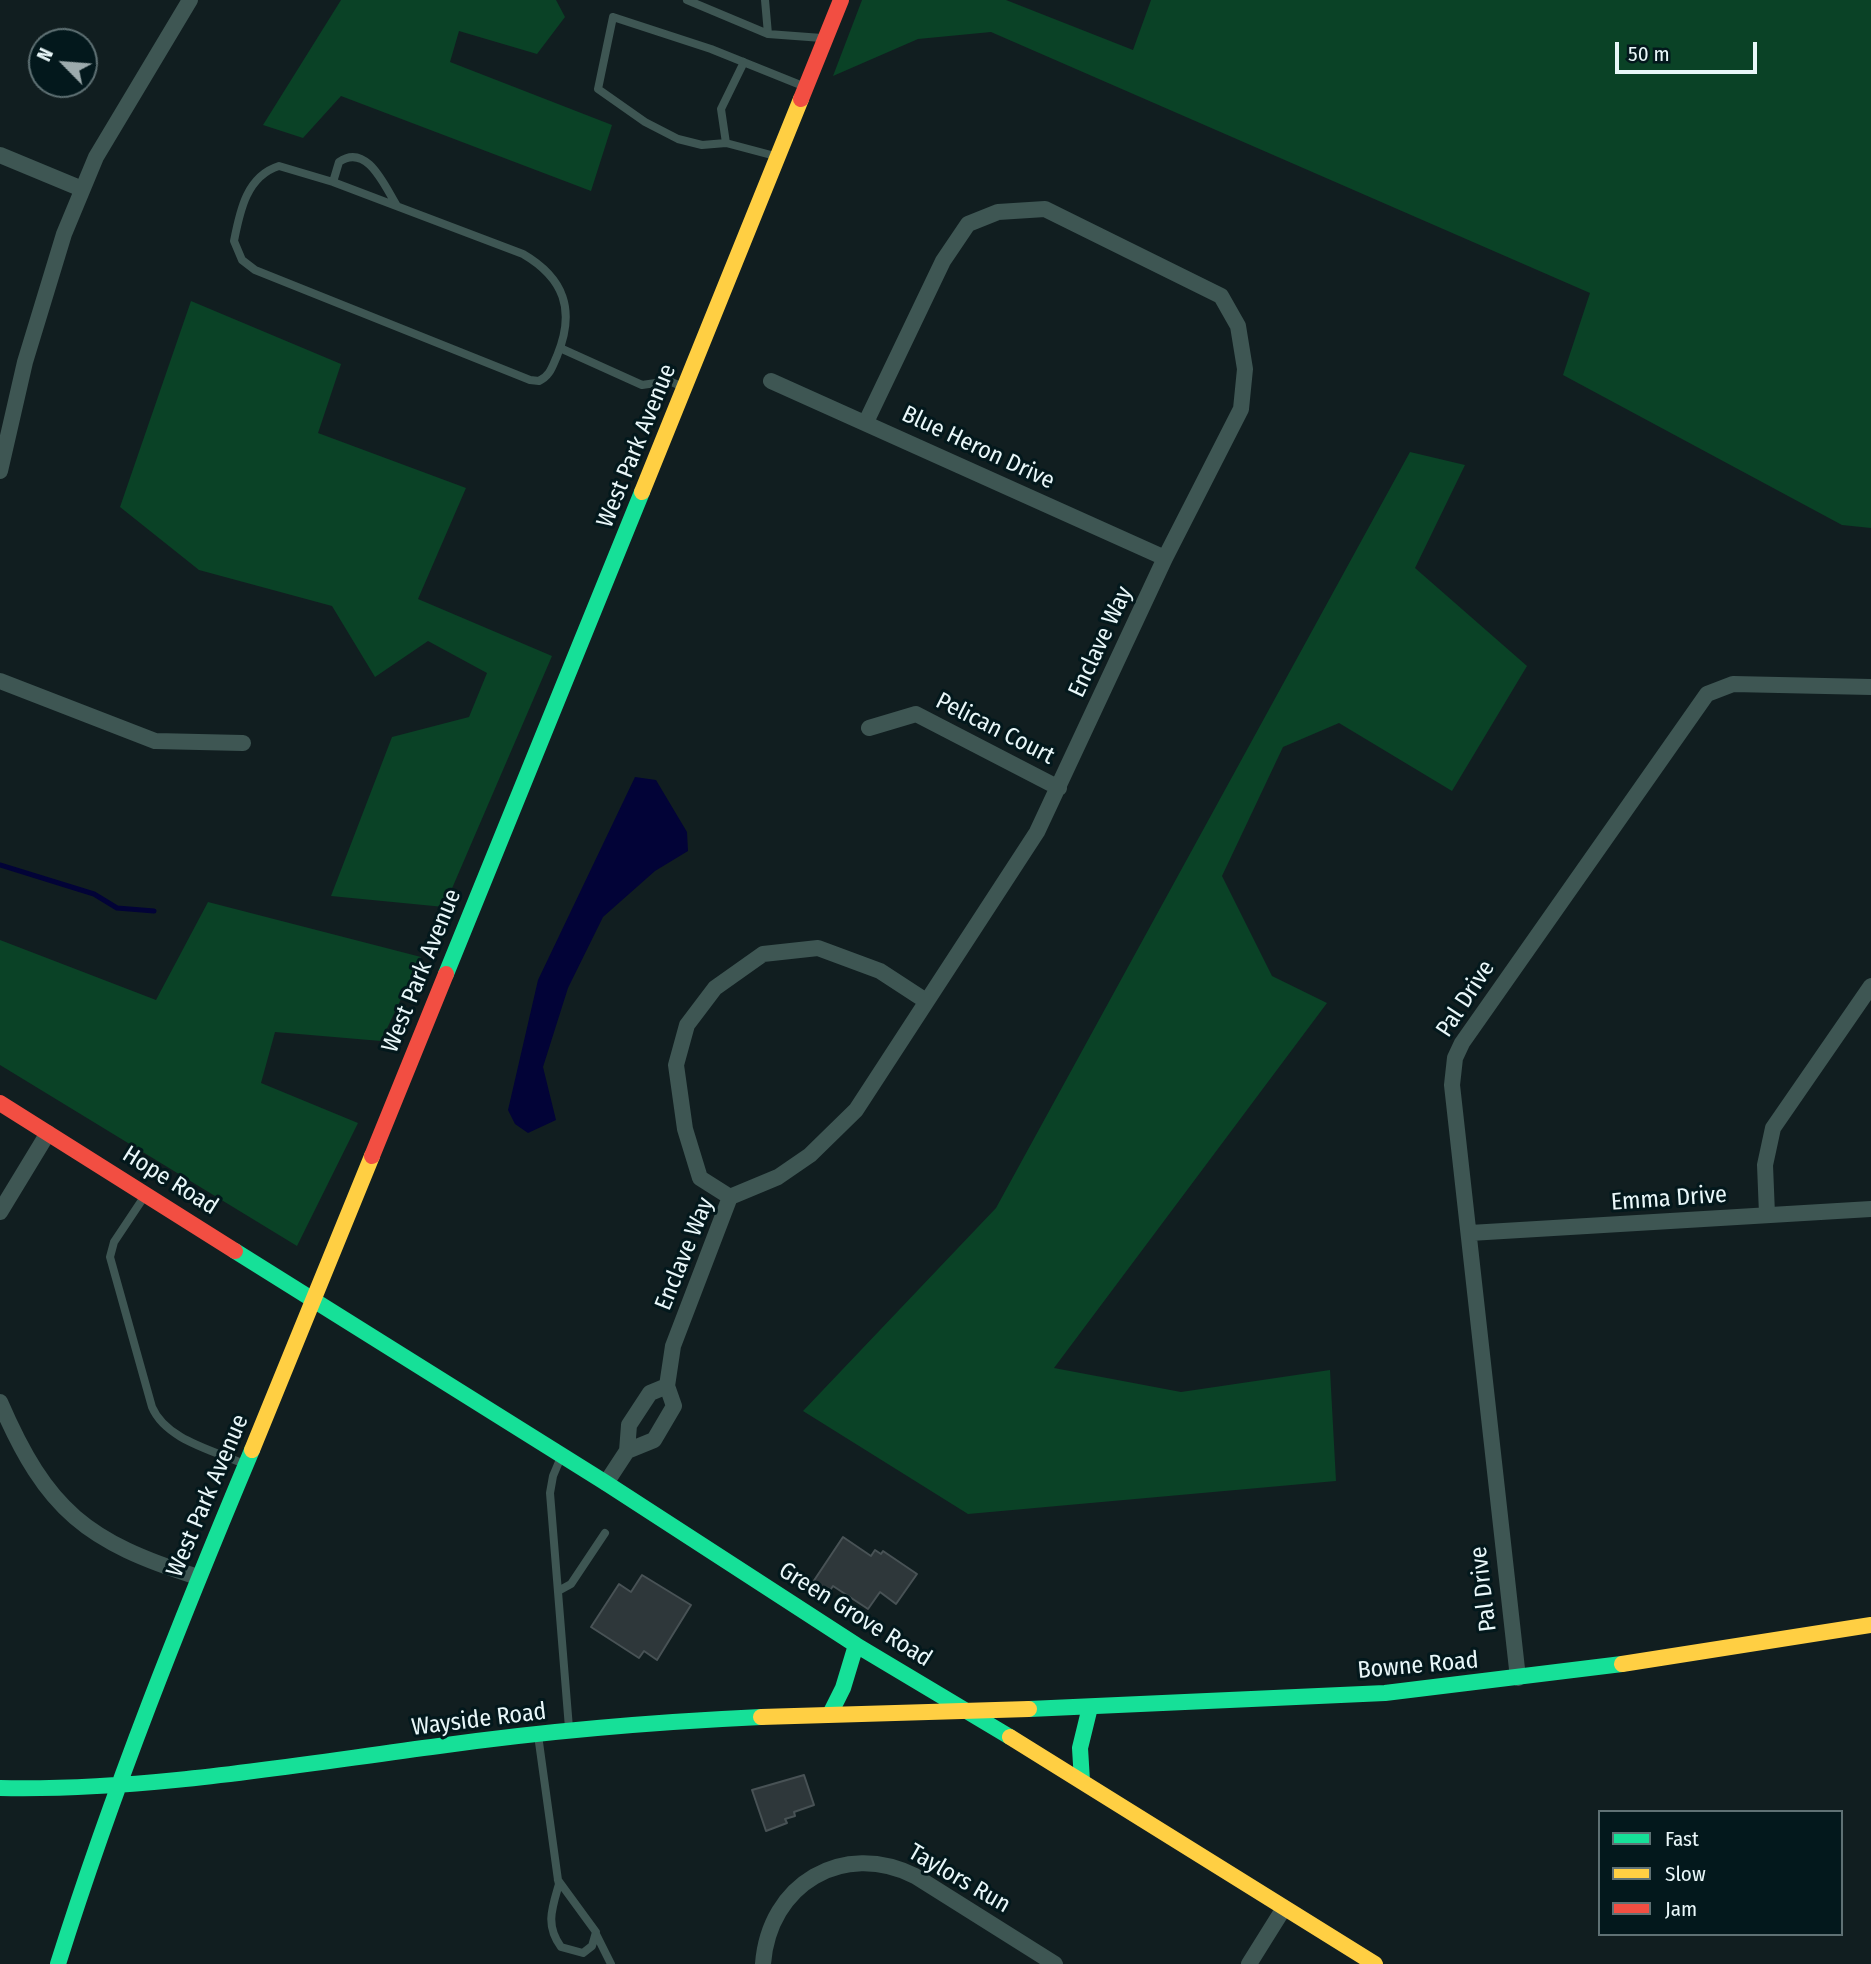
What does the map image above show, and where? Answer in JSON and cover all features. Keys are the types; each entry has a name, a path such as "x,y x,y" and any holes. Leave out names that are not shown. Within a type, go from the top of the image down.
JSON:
{"street":[{"path":"0,471 25,362 64,234 82,189 96,158 190,0"},
{"name":"West Park Avenue","path":"58,1964 96,1840 198,1577 315,1299 841,0"},
{"path":"0,155 82,189"},
{"name":"Enclave Way","path":"627,1451 654,1440 674,1406 667,1386 673,1346 730,1197 778,1177 810,1155 856,1110 1037,832 1165,558 1241,408 1245,369 1238,326 1221,296 1045,209 998,212 968,224 943,261 866,422"},
{"name":"Blue Heron Drive","path":"771,381 1165,558"},
{"path":"0,681 155,741 243,743"},
{"name":"Pal Drive","path":"1518,1678 1489,1441 1470,1233 1452,1085 1455,1058 1462,1043 1700,700 1718,688 1733,684 1871,687"},
{"name":"Pelican Court","path":"869,728 916,714 1059,788"},
{"path":"730,1197 700,1178 685,1129 676,1066 687,1025 715,988 763,954 818,948 880,971 926,1000"},
{"path":"1767,1214 1765,1165 1773,1128 1871,986"},
{"name":"Hope Road","path":"0,1103 315,1299"},
{"path":"0,1212 48,1133"},
{"name":"Emma Drive","path":"1470,1233 1871,1209"},
{"name":"Green Grove Road","path":"315,1299 856,1645 1082,1781 1374,1964"},
{"name":"Enclave Way","path":"606,1483 627,1451 629,1425 650,1393 667,1386"},
{"path":"0,1402 42,1483 72,1516 125,1552 198,1577"},
{"name":"Bowne Road","path":"964,1711 1384,1693 1518,1678 1871,1625"},
{"path":"830,1714 843,1688 856,1645"},
{"path":"1082,1781 1080,1748 1090,1707"},
{"name":"Wayside Road","path":"0,1788 66,1788 183,1780 570,1731 712,1719 964,1711"},
{"name":"Taylors Run","path":"763,1964 768,1931 776,1912 795,1888 817,1874 844,1866 867,1864 892,1865 915,1876 1055,1964"},
{"path":"1250,1964 1284,1908"}],"lane":[{"path":"687,0 768,34 825,38"},
{"path":"765,0 768,34"},
{"path":"778,157 726,143 702,145 678,139 645,122 598,89 613,17 744,62 805,87"},
{"path":"726,143 721,109 744,62"},
{"path":"333,182 339,162 354,156 363,159 373,168 397,206"},
{"path":"279,166 333,182 397,206 523,254 545,267 558,287 567,323 549,374 539,381 530,380 255,270 242,260 234,241 237,222 256,178 266,170 279,166"},
{"path":"560,348 642,385 669,381 685,387"},
{"path":"146,1193 114,1242 110,1256 152,1407 158,1420 169,1430 247,1465"},
{"path":"561,1455 552,1476 550,1493 570,1731"},
{"path":"559,1590 571,1584 606,1533"},
{"path":"538,1735 558,1880 550,1917 554,1938 564,1949 583,1953 592,1946 596,1934"},
{"path":"558,1880 596,1934 611,1964"}],"green space":[{"path":"341,0 556,0 565,17 537,54 459,31 450,62 612,125 591,191 341,96 303,138 263,125"},
{"path":"862,0 1006,0 1133,50 1151,0 1871,0 1871,528 1842,525 1563,375 1590,293 991,32 918,39 833,76"},
{"path":"191,301 341,364 318,433 466,488 418,599 552,656 444,907 331,896 392,737 469,717 487,673 428,641 375,677 332,606 199,570 120,507"},
{"path":"1410,452 1465,465 1415,568 1527,666 1452,791 1339,723 1283,747 1222,876 1272,976 1327,1003 1054,1368 1181,1392 1330,1370 1336,1481 968,1514 803,1411 996,1208"},
{"path":"208,902 421,957 381,1041 275,1032 261,1083 358,1123 297,1246 0,1065 0,940 156,1000"}],"shaded area":[{"path":"635,777 656,780 687,832 688,851 655,871 603,917 568,988 543,1067 556,1120 528,1133 515,1124 508,1110 538,980"}],"building":[{"path":"843,1537 871,1556 875,1550 881,1554 883,1551 917,1574 896,1604 880,1592 868,1609 833,1586 826,1596 811,1585"},
{"path":"642,1575 691,1605 657,1660 644,1651 639,1658 591,1627 619,1584 631,1592"},
{"path":"804,1775 814,1805 794,1812 795,1816 785,1819 787,1823 766,1831 752,1790"}],"waterway":[{"path":"0,865 94,894 117,908 154,911"}],"traffic: fast":[{"path":"446,974 642,492"},
{"path":"235,1251 606,1483 856,1645 1010,1737"},
{"path":"58,1964 149,1705 252,1450"},
{"path":"830,1714 843,1688 856,1645"},
{"path":"1029,1709 1385,1693 1622,1664"},
{"path":"1082,1781 1080,1748 1090,1707"},
{"path":"0,1788 55,1788 165,1781 519,1736 640,1724 761,1717"}],"traffic: slow":[{"path":"642,492 801,99"},
{"path":"252,1450 372,1156"},
{"path":"1622,1664 1871,1625"},
{"path":"761,1717 1029,1709"},
{"path":"1010,1737 1375,1964"}],"traffic: jam":[{"path":"801,99 841,0"},
{"path":"372,1156 446,974"},
{"path":"0,1103 235,1251"}]}
